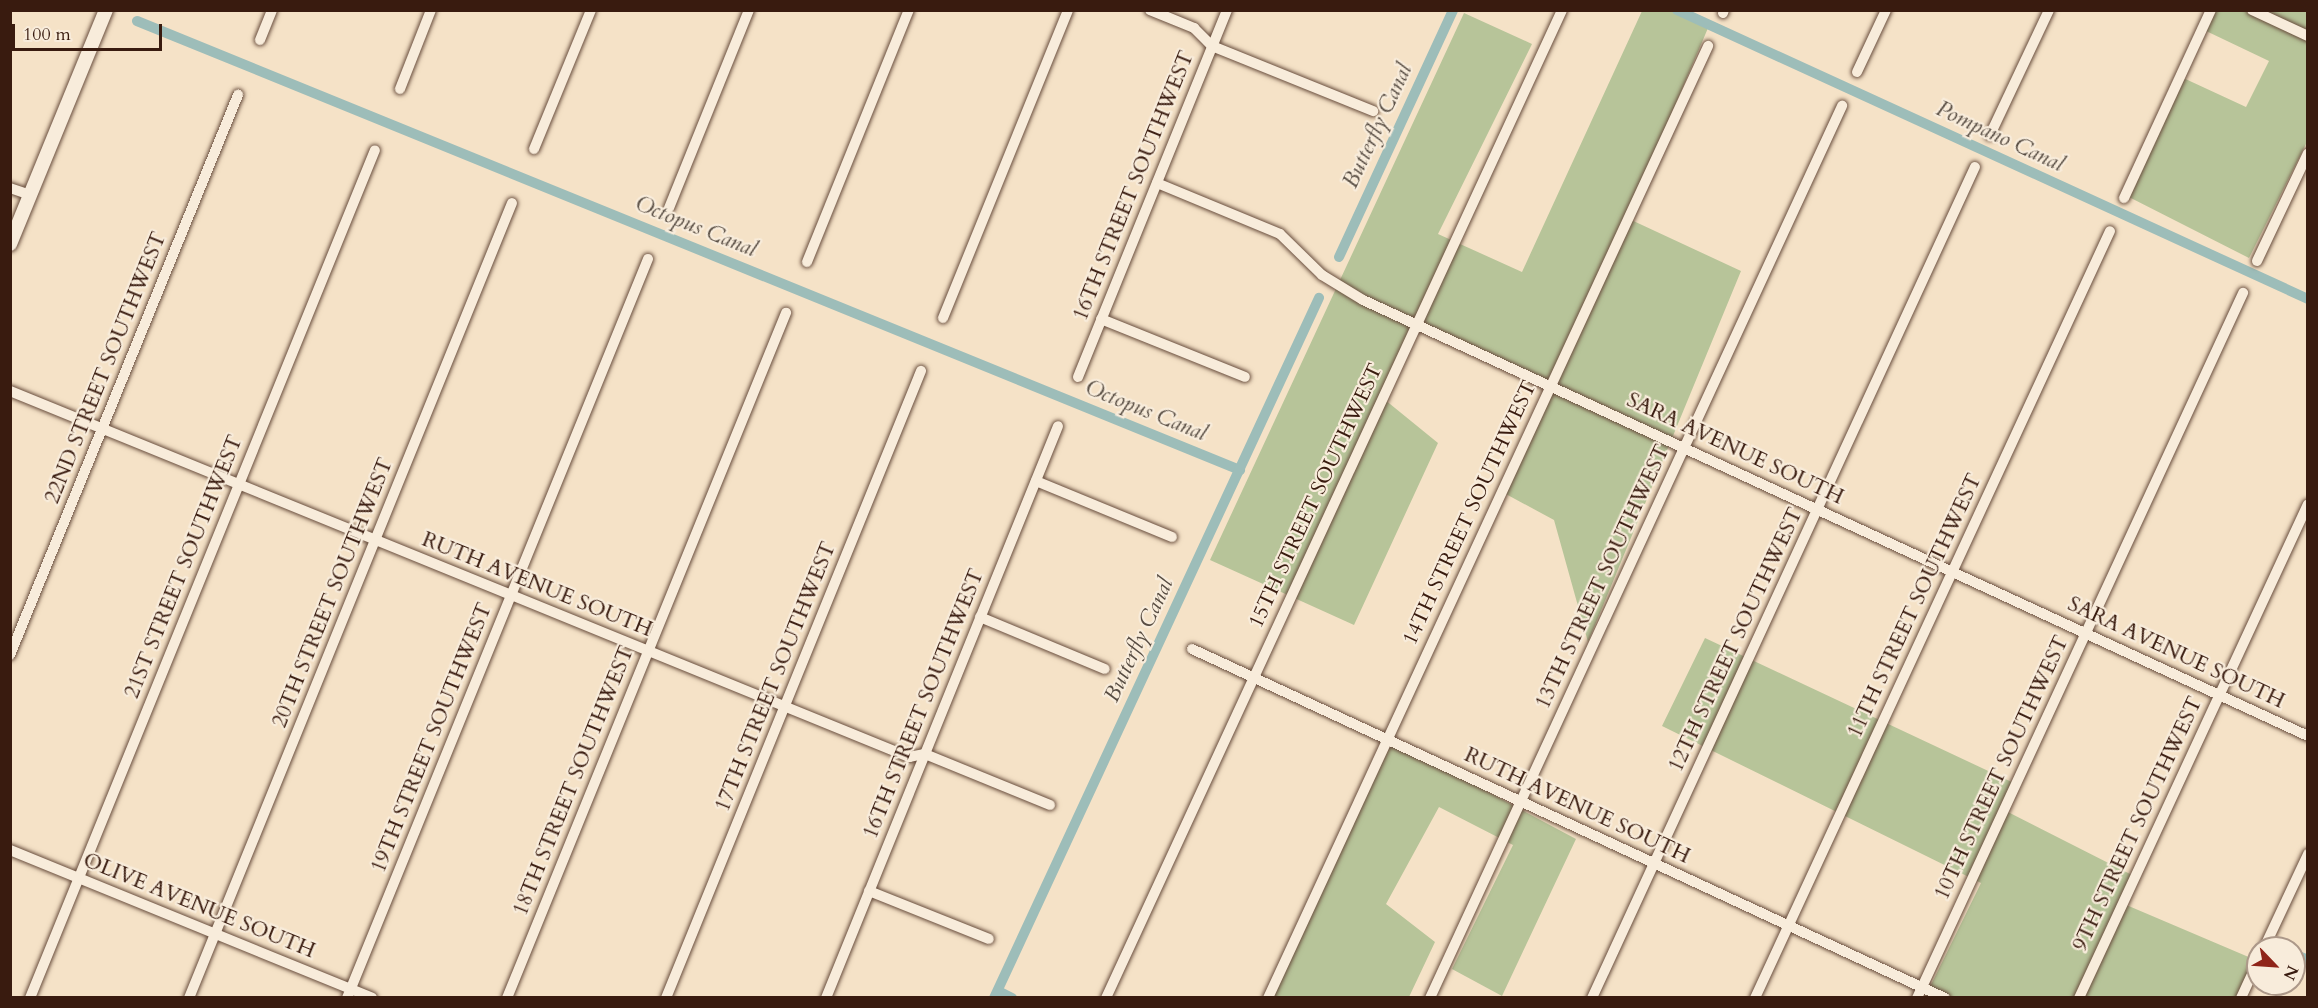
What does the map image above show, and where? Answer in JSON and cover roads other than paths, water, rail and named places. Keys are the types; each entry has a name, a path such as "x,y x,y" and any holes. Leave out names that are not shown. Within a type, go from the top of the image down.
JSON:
{"street":[{"path":"10,244 106,10"},
{"path":"260,40 272,10"},
{"path":"400,89 431,10"},
{"path":"534,149 591,10"},
{"path":"669,208 750,10"},
{"path":"807,262 909,10"},
{"path":"943,318 1068,10"},
{"path":"1150,10 1194,28 1212,46 1372,111"},
{"name":"16TH STREET SOUTHWEST","path":"1078,377 1227,10"},
{"name":"15TH STREET SOUTHWEST","path":"1106,998 1562,10"},
{"path":"1857,72 1887,10"},
{"path":"1990,135 2049,10"},
{"path":"2124,198 2211,10"},
{"path":"2252,10 2307,36"},
{"name":"14TH STREET SOUTHWEST","path":"1268,998 1708,46"},
{"name":"22ND STREET SOUTHWEST","path":"10,655 238,95"},
{"name":"13TH STREET SOUTHWEST","path":"1430,998 1842,106"},
{"name":"21ST STREET SOUTHWEST","path":"30,998 375,150"},
{"path":"2257,261 2307,153"},
{"name":"12TH STREET SOUTHWEST","path":"1592,998 1975,167"},
{"name":"SARA AVENUE SOUTH","path":"1157,183 1280,234 1332,283 1417,324 2307,736"},
{"path":"10,188 30,195"},
{"name":"20TH STREET SOUTHWEST","path":"189,998 512,203"},
{"name":"11TH STREET SOUTHWEST","path":"1755,998 2110,231"},
{"name":"19TH STREET SOUTHWEST","path":"349,993 648,259"},
{"name":"10TH STREET SOUTHWEST","path":"1917,998 2243,293"},
{"name":"18TH STREET SOUTHWEST","path":"507,998 786,313"},
{"path":"1101,319 1245,377"},
{"name":"17TH STREET SOUTHWEST","path":"666,998 921,371"},
{"name":"RUTH AVENUE SOUTH","path":"10,391 909,757 925,754 1050,805"},
{"name":"16TH STREET SOUTHWEST","path":"826,998 1058,426"},
{"path":"1036,481 1172,537"},
{"name":"9TH STREET SOUTHWEST","path":"2079,998 2307,504"},
{"path":"980,617 1105,669"},
{"name":"RUTH AVENUE SOUTH","path":"1192,649 1945,998"},
{"name":"OLIVE AVENUE SOUTH","path":"10,850 215,934 349,993 372,998"},
{"path":"2269,936 2307,854"},
{"path":"869,891 989,939"}],"waterway":[{"name":"Butterfly Canal","path":"1339,257 1453,10"},
{"name":"Pompano Canal","path":"1677,10 2308,299"},
{"name":"Octopus Canal","path":"137,21 1240,470"},
{"name":"Butterfly Canal","path":"994,998 1319,298"},
{"path":"998,991 1012,998"}]}
